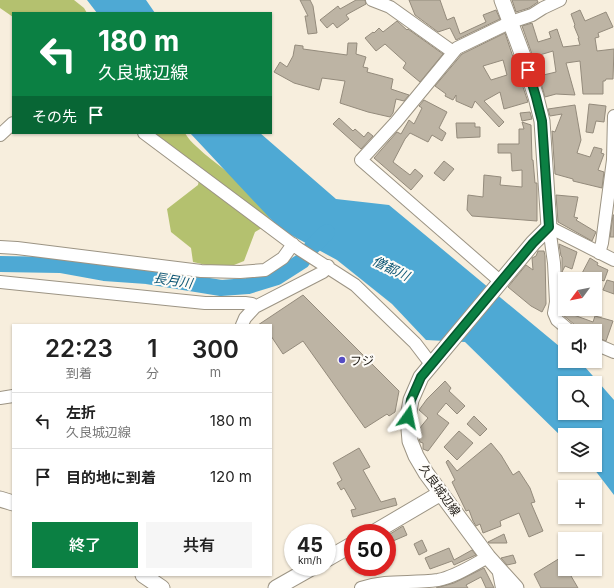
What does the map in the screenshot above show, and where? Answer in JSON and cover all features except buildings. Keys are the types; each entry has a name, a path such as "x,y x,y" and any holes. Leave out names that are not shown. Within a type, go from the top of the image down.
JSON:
{"main road":[{"path":"502,0 532,83 542,121 549,227"},
{"name":"久良城辺線","path":"516,588 493,562 426,473 416,456 410,441 408,417 411,400 421,377 533,243 549,227"},
{"path":"388,524 441,493"},
{"path":"0,499 12,504"},
{"path":"144,576 162,588"},
{"path":"276,588 297,576"}],"street":[{"path":"372,0 389,4 453,52"},
{"path":"500,284 361,160 401,116 457,48 511,22 532,15 560,0"},
{"path":"599,253 602,243 613,160 614,116"},
{"path":"0,135 12,124"},
{"path":"145,134 296,247 355,285 433,361"},
{"path":"549,227 614,260"},
{"path":"549,227 556,294 554,313 557,320 562,324"},
{"path":"0,247 200,271 240,272 265,270 296,247"},
{"path":"242,324 245,318 255,307 323,272 326,265"},
{"path":"0,282 205,303 245,303 252,304 255,307"},
{"path":"602,347 614,352"},
{"path":"0,398 12,396"},
{"path":"361,588 383,582 438,580 493,562 502,588"}],"green space":[{"path":"0,0 74,0 84,8 86,12 12,12 12,16 0,8"},
{"path":"152,134 186,134 207,156 238,181 257,199 272,222 255,232 244,261 224,269 193,262 191,248 171,232 167,209 198,185 201,170"}],"water":[{"path":"87,0 146,0 154,12 96,12"},
{"name":"僧都川","path":"191,134 261,134 336,199 389,205 558,345 558,368 586,368 593,376 558,376 558,420 602,420 602,386 614,400 614,495 596,472 602,472 602,428 558,428 558,433 465,342 426,340 392,304 337,260 280,229"}],"waterway":[{"name":"長月川","path":"0,264 60,265 104,273 147,276 221,288 248,286 277,277 302,261 312,247 327,232"}],"place":[{"name":"フジ","path":"342,360"}],"route":[{"path":"408,417 411,400 421,377 533,243 549,227 542,121 528,70"}]}
